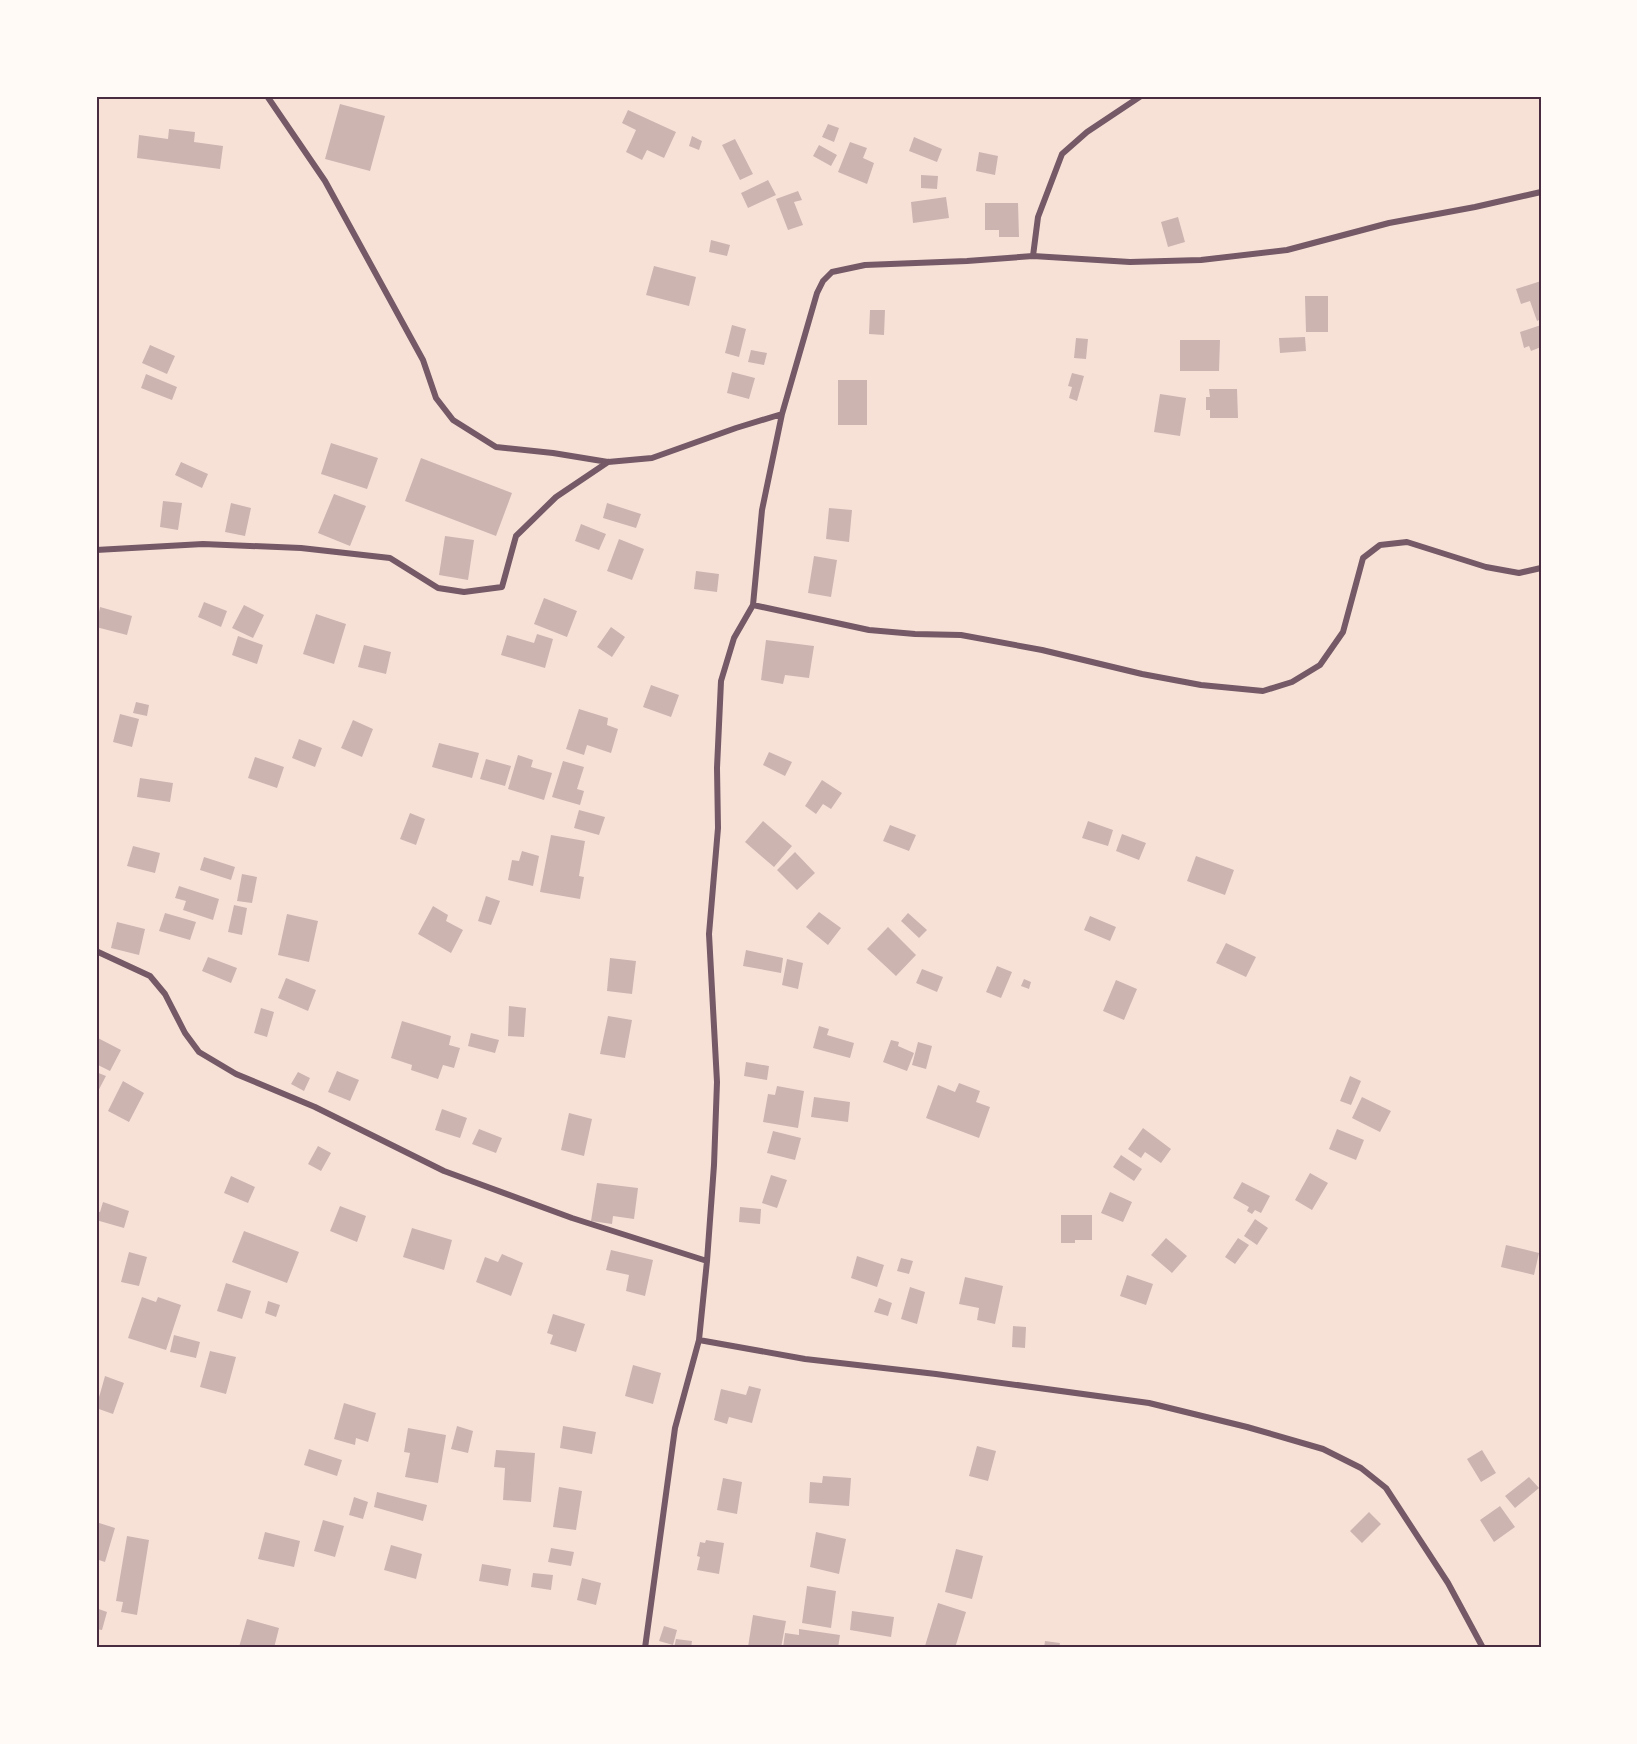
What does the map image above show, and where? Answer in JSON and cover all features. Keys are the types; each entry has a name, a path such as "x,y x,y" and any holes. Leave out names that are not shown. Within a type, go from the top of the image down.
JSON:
{"street":[{"path":"267,96 325,181 423,360 436,398 453,420 495,447 608,462 652,458 782,414"},
{"path":"1034,256 1038,217 1062,154 1087,132 1141,96"},
{"path":"645,1648 675,1428 699,1340 707,1261 717,1082 709,934 718,828 717,768 721,681 734,638 753,605 762,510 782,414 817,293 823,281 832,272 865,265 1034,256 1130,262 1177,261 1287,250 1389,224 1541,192"},
{"path":"96,550 203,544 300,548 390,558 438,588 464,592 502,587 516,536 556,497 608,462"},
{"path":"753,605 868,630 961,635 1042,650 1142,674 1191,683 1263,691 1292,682 1320,665 1342,632 1363,558 1380,545 1407,542 1486,567 1519,573 1541,568"},
{"path":"96,951 150,976 165,994 185,1033 199,1052 236,1074 315,1107 444,1171 572,1218 707,1261"},
{"path":"699,1340 805,1359 1149,1403 1246,1426 1323,1449 1360,1468 1386,1488 1448,1584 1483,1648"}],"building":[{"path":"340,104 385,116 370,171 325,159"},
{"path":"628,110 676,132 664,158 647,150 642,160 626,152 636,130 622,123"},
{"path":"828,124 839,128 834,142 822,137"},
{"path":"169,129 195,132 194,142 223,146 220,169 137,158 139,135 168,139"},
{"path":"692,136 702,141 699,150 689,146"},
{"path":"914,137 942,149 937,162 909,151"},
{"path":"735,139 753,174 740,180 722,145"},
{"path":"850,142 867,148 863,158 874,163 867,184 838,172"},
{"path":"819,145 837,155 831,166 813,156"},
{"path":"979,152 998,156 995,175 976,171"},
{"path":"921,175 938,176 937,189 921,188"},
{"path":"768,180 776,195 748,208 741,193"},
{"path":"798,191 802,200 794,202 803,225 788,230 776,199"},
{"path":"946,197 949,218 913,223 911,202"},
{"path":"985,203 1018,203 1019,237 999,237 999,230 985,230"},
{"path":"1178,217 1185,242 1168,247 1161,222"},
{"path":"711,240 730,245 727,256 709,252"},
{"path":"654,266 696,277 689,306 646,295"},
{"path":"1541,281 1541,319 1537,321 1530,301 1521,304 1516,289"},
{"path":"1305,296 1328,296 1328,332 1306,332"},
{"path":"870,310 885,310 884,335 869,334"},
{"path":"732,325 746,329 739,357 725,353"},
{"path":"1541,325 1541,347 1531,351 1529,346 1524,348 1520,332"},
{"path":"1305,337 1306,351 1280,353 1279,338"},
{"path":"1076,338 1088,339 1086,359 1074,358"},
{"path":"1180,340 1220,340 1219,371 1180,371"},
{"path":"150,345 175,356 167,374 142,363"},
{"path":"751,350 767,353 764,365 748,362"},
{"path":"732,372 755,378 749,399 727,393"},
{"path":"1072,373 1084,376 1077,401 1069,398 1072,387 1068,386"},
{"path":"146,374 177,387 172,400 141,388"},
{"path":"838,380 867,380 867,425 838,425"},
{"path":"1209,389 1237,389 1238,418 1210,418 1210,410 1206,410 1206,397 1210,397"},
{"path":"1160,394 1186,398 1180,436 1154,432"},
{"path":"331,443 378,458 367,489 321,474"},
{"path":"421,458 512,493 496,536 405,501"},
{"path":"181,462 208,474 202,488 175,475"},
{"path":"334,494 366,506 350,546 318,533"},
{"path":"163,501 182,503 178,530 160,527"},
{"path":"231,503 251,508 245,536 225,532"},
{"path":"607,503 641,514 636,528 603,518"},
{"path":"829,508 852,510 849,542 826,539"},
{"path":"581,524 606,534 599,550 575,541"},
{"path":"445,536 474,540 468,580 439,575"},
{"path":"619,539 644,549 632,580 607,571"},
{"path":"814,556 837,560 831,597 808,593"},
{"path":"696,571 719,574 717,592 694,589"},
{"path":"544,598 577,611 567,637 534,624"},
{"path":"204,602 227,611 221,627 198,617"},
{"path":"244,605 264,615 253,638 232,628"},
{"path":"100,607 132,616 127,635 96,627"},
{"path":"316,614 346,624 334,664 303,654"},
{"path":"611,627 625,637 612,657 597,647"},
{"path":"537,634 553,639 545,668 501,655 507,635 534,643"},
{"path":"238,636 263,645 257,664 232,655"},
{"path":"766,640 814,646 809,678 785,675 783,684 761,680"},
{"path":"364,645 391,652 386,674 358,667"},
{"path":"651,685 679,695 671,717 643,707"},
{"path":"136,702 149,705 147,716 133,713"},
{"path":"579,709 608,718 607,725 618,729 611,753 587,745 584,755 566,749"},
{"path":"120,714 139,719 132,747 113,742"},
{"path":"353,720 373,729 362,757 341,748"},
{"path":"299,739 322,748 315,767 292,758"},
{"path":"439,743 479,753 472,778 432,767"},
{"path":"769,752 792,762 785,776 763,765"},
{"path":"518,755 533,760 531,767 552,773 544,800 508,789"},
{"path":"255,757 284,767 277,788 248,778"},
{"path":"486,759 511,766 505,786 480,779"},
{"path":"563,761 584,767 577,789 584,791 580,805 552,797"},
{"path":"140,778 173,783 170,802 137,797"},
{"path":"822,780 842,793 831,809 823,804 816,814 805,806"},
{"path":"579,810 605,817 599,835 574,828"},
{"path":"410,813 425,819 416,845 400,839"},
{"path":"763,821 792,846 774,867 745,842"},
{"path":"1088,821 1113,830 1108,846 1082,838"},
{"path":"890,825 916,835 909,851 883,841"},
{"path":"1122,834 1146,843 1139,860 1116,851"},
{"path":"551,835 585,841 579,876 584,877 580,899 540,892"},
{"path":"133,846 160,853 155,873 127,866"},
{"path":"522,851 539,856 533,886 508,880 512,860 519,861"},
{"path":"795,852 815,873 797,890 777,870"},
{"path":"1196,856 1234,870 1225,895 1187,881"},
{"path":"204,857 235,867 231,880 200,870"},
{"path":"242,874 257,877 252,903 237,901"},
{"path":"179,886 219,899 213,920 183,910 186,901 175,898"},
{"path":"486,896 500,901 491,925 478,921"},
{"path":"234,905 247,908 242,935 228,932"},
{"path":"433,906 448,915 446,921 463,930 451,953 418,934"},
{"path":"819,912 841,928 828,945 806,927"},
{"path":"165,913 196,922 190,940 159,931"},
{"path":"908,913 927,930 919,938 901,921"},
{"path":"287,914 318,921 309,962 278,955"},
{"path":"1090,916 1116,927 1110,941 1084,930"},
{"path":"117,922 145,929 139,955 111,948"},
{"path":"888,927 916,955 896,976 867,949"},
{"path":"1226,943 1256,957 1246,977 1216,963"},
{"path":"746,950 783,958 781,973 743,966"},
{"path":"208,957 237,968 231,983 202,971"},
{"path":"610,958 636,961 632,994 607,991"},
{"path":"787,959 803,963 798,989 782,985"},
{"path":"997,966 1012,972 1001,998 986,992"},
{"path":"922,969 943,977 937,992 916,983"},
{"path":"286,978 316,990 308,1011 278,998"},
{"path":"1024,979 1031,982 1029,989 1021,986"},
{"path":"1116,980 1137,989 1124,1020 1103,1011"},
{"path":"509,1006 526,1008 524,1037 508,1036"},
{"path":"261,1008 274,1012 267,1037 254,1033"},
{"path":"608,1016 632,1020 625,1058 600,1054"},
{"path":"402,1021 451,1036 449,1045 460,1048 454,1068 443,1065 438,1079 411,1070 412,1065 391,1058"},
{"path":"819,1026 829,1029 827,1035 854,1043 850,1058 813,1048"},
{"path":"471,1033 499,1040 495,1053 468,1046"},
{"path":"96,1037 121,1050 110,1071 96,1064"},
{"path":"891,1040 899,1042 898,1046 914,1053 907,1071 883,1062"},
{"path":"918,1042 932,1046 926,1069 912,1065"},
{"path":"746,1062 769,1066 767,1080 744,1076"},
{"path":"337,1071 359,1080 350,1101 328,1092"},
{"path":"96,1072 106,1076 96,1095"},
{"path":"298,1072 310,1078 304,1091 291,1084"},
{"path":"1350,1076 1361,1081 1351,1105 1340,1101"},
{"path":"123,1081 144,1093 129,1122 108,1111"},
{"path":"959,1083 980,1091 976,1102 990,1107 979,1138 926,1118 938,1085 955,1092"},
{"path":"777,1086 804,1091 798,1128 763,1122 768,1094 775,1095"},
{"path":"814,1097 850,1102 848,1122 811,1117"},
{"path":"1362,1097 1391,1111 1380,1132 1352,1118"},
{"path":"442,1109 467,1118 460,1138 435,1130"},
{"path":"569,1113 592,1119 584,1156 561,1150"},
{"path":"1143,1128 1171,1149 1161,1163 1145,1152 1141,1158 1128,1149"},
{"path":"479,1129 502,1138 496,1153 472,1144"},
{"path":"1337,1129 1364,1140 1356,1160 1329,1149"},
{"path":"773,1131 801,1138 795,1160 767,1153"},
{"path":"318,1146 331,1153 321,1171 308,1164"},
{"path":"1121,1155 1142,1169 1134,1181 1113,1167"},
{"path":"1310,1173 1328,1183 1312,1210 1295,1200"},
{"path":"771,1175 787,1180 777,1208 762,1203"},
{"path":"231,1176 255,1187 248,1203 224,1193"},
{"path":"1242,1182 1270,1196 1261,1213 1255,1210 1252,1214 1247,1211 1249,1207 1233,1198"},
{"path":"597,1183 638,1188 634,1219 613,1216 612,1224 591,1221"},
{"path":"1110,1192 1132,1202 1123,1222 1101,1213"},
{"path":"103,1202 129,1211 124,1228 96,1220 96,1211 100,1212"},
{"path":"340,1206 366,1216 357,1242 330,1231"},
{"path":"740,1207 761,1209 760,1224 739,1222"},
{"path":"1061,1215 1092,1215 1092,1240 1061,1243"},
{"path":"1255,1219 1268,1228 1257,1245 1244,1236"},
{"path":"412,1228 452,1240 444,1270 403,1257"},
{"path":"244,1231 299,1252 287,1283 232,1262"},
{"path":"1166,1238 1187,1256 1172,1273 1151,1255"},
{"path":"1238,1238 1249,1245 1235,1264 1225,1257"},
{"path":"1506,1245 1539,1253 1534,1275 1501,1267"},
{"path":"611,1250 653,1260 645,1296 626,1291 629,1275 606,1270"},
{"path":"129,1252 147,1257 139,1286 121,1282"},
{"path":"502,1254 523,1263 511,1296 476,1282 485,1257 498,1262"},
{"path":"857,1256 884,1265 877,1287 851,1278"},
{"path":"901,1258 913,1261 909,1274 897,1271"},
{"path":"1127,1275 1153,1284 1146,1305 1120,1296"},
{"path":"965,1277 1003,1286 995,1324 977,1320 979,1308 959,1304"},
{"path":"226,1283 251,1291 242,1319 217,1311"},
{"path":"910,1287 925,1292 917,1324 901,1319"},
{"path":"142,1297 156,1302 158,1297 181,1305 166,1350 128,1338"},
{"path":"879,1298 892,1303 888,1316 874,1312"},
{"path":"268,1301 280,1305 276,1317 265,1313"},
{"path":"553,1314 585,1324 576,1352 550,1344 553,1335 547,1333"},
{"path":"1013,1326 1026,1327 1025,1348 1012,1347"},
{"path":"174,1335 200,1342 196,1358 170,1352"},
{"path":"210,1351 236,1357 226,1394 200,1387"},
{"path":"633,1365 661,1373 653,1404 625,1396"},
{"path":"105,1376 124,1383 113,1414 96,1408"},
{"path":"749,1386 761,1389 752,1423 729,1417 727,1424 714,1420 721,1389 746,1395"},
{"path":"344,1403 376,1413 368,1442 356,1438 355,1445 334,1439"},
{"path":"457,1426 473,1431 468,1453 451,1449"},
{"path":"563,1426 596,1432 592,1454 560,1448"},
{"path":"408,1428 446,1435 438,1483 405,1477 410,1453 404,1452"},
{"path":"977,1446 996,1451 988,1481 969,1476"},
{"path":"309,1449 342,1460 337,1476 304,1465"},
{"path":"496,1450 535,1453 531,1502 503,1500 505,1468 494,1467"},
{"path":"1482,1450 1496,1473 1481,1482 1467,1459"},
{"path":"823,1476 851,1478 849,1506 809,1503 810,1482 822,1483"},
{"path":"1529,1477 1539,1488 1515,1508 1505,1496"},
{"path":"723,1478 742,1482 737,1514 717,1510"},
{"path":"559,1487 582,1491 576,1530 553,1527"},
{"path":"377,1492 427,1505 423,1521 374,1507"},
{"path":"354,1497 368,1502 363,1519 349,1515"},
{"path":"1500,1506 1515,1527 1494,1542 1480,1520"},
{"path":"1369,1512 1381,1524 1362,1543 1350,1531"},
{"path":"323,1520 344,1526 335,1557 314,1551"},
{"path":"96,1522 115,1528 105,1562 96,1559"},
{"path":"265,1532 300,1541 294,1567 258,1559"},
{"path":"816,1532 846,1539 839,1574 810,1567"},
{"path":"127,1536 149,1540 137,1615 121,1612 123,1602 116,1601"},
{"path":"706,1540 724,1543 719,1574 697,1570 700,1542 705,1543"},
{"path":"391,1545 422,1554 416,1579 384,1570"},
{"path":"551,1548 574,1552 571,1566 548,1562"},
{"path":"956,1549 983,1556 972,1599 945,1592"},
{"path":"482,1564 511,1569 508,1586 479,1581"},
{"path":"533,1573 553,1575 551,1590 531,1587"},
{"path":"582,1578 601,1583 596,1605 577,1600"},
{"path":"807,1586 836,1591 831,1628 802,1623"},
{"path":"938,1603 966,1612 955,1648 925,1646"},
{"path":"96,1608 107,1612 102,1630 96,1629"},
{"path":"852,1611 894,1617 891,1637 850,1630"},
{"path":"753,1615 786,1621 781,1648 748,1647"},
{"path":"247,1619 279,1628 274,1648 239,1647"},
{"path":"664,1626 677,1630 673,1645 659,1641"},
{"path":"799,1629 840,1635 838,1648 783,1648 785,1633 799,1635"},
{"path":"676,1639 692,1641 691,1648 674,1648"},
{"path":"1045,1641 1060,1643 1059,1648 1044,1648"}]}
